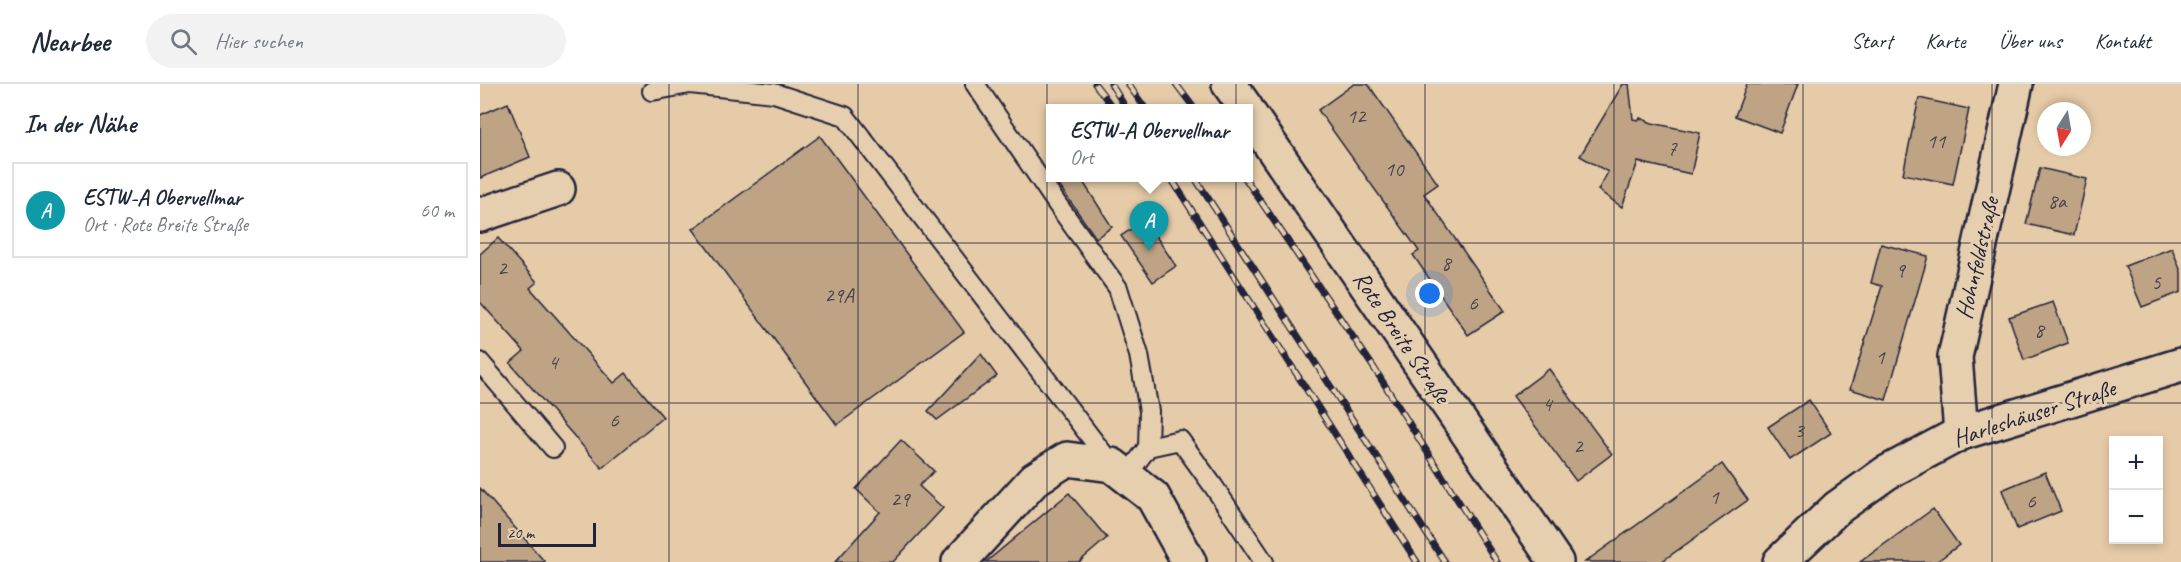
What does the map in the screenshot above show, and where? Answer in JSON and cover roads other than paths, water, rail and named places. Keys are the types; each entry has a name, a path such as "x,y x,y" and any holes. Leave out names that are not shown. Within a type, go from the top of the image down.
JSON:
{"street":[{"name":"Rote Breite Straße","path":"1229,84 1243,104"},
{"name":"Hohnfeldstraße","path":"1960,433 1955,357 2016,84"},
{"name":"Rote Breite Straße","path":"1253,119 1556,562"},
{"path":"480,215 558,189"},
{"name":"Harleshäuser Straße","path":"1780,562 1838,508 1886,473 1960,433 2181,365"},
{"path":"959,562 1035,479 1067,459 1119,471 1153,497 1189,562"}],"lane":[{"path":"652,91 690,84 774,93 845,116 1119,471 1148,447 1180,440 1264,562"},
{"path":"975,84 1118,288 1139,355 1149,411 1148,447"},
{"path":"480,362 553,448"}],"railway":[{"path":"1095,84 1110,104"},
{"path":"1111,84 1124,104"},
{"path":"1128,84 1142,104"},
{"path":"1176,84 1191,104"},
{"path":"1174,182 1417,562"},
{"path":"1198,182 1445,562"},
{"path":"1248,182 1374,368 1497,562"}],"place":[{"name":"ESTW-A Obervellmar","path":"1149,251"}]}
